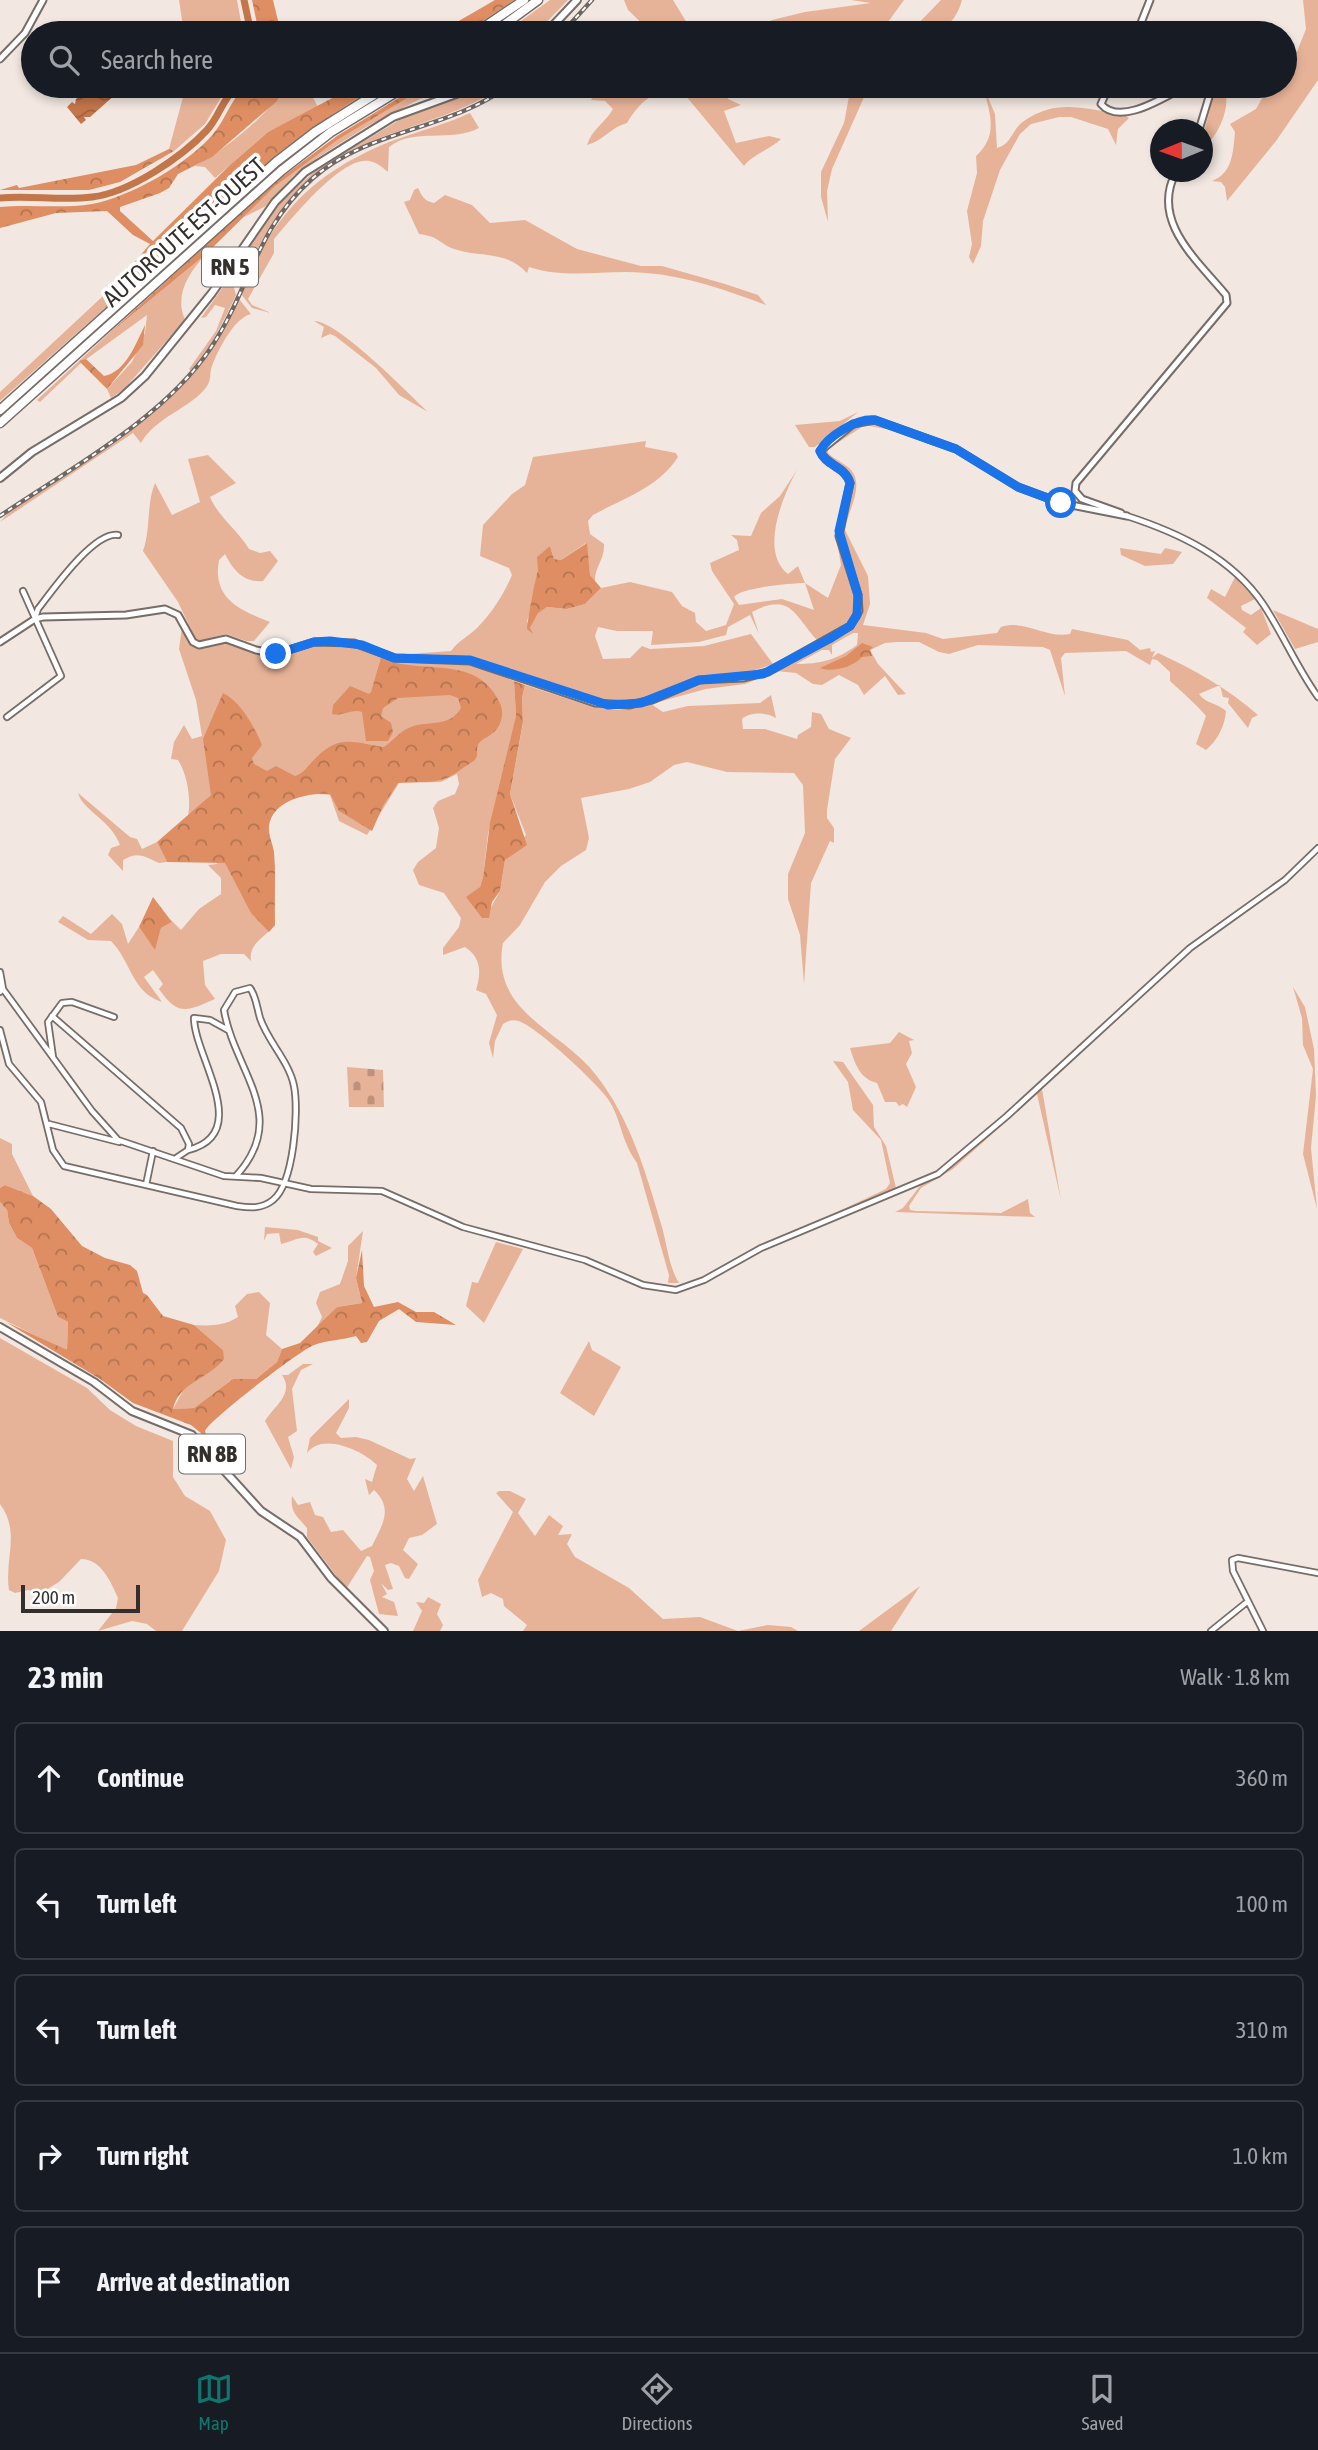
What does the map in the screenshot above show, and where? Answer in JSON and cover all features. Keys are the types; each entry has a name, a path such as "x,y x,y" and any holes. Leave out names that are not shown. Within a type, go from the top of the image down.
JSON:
{"highway":[{"path":"493,21 524,0"},
{"path":"509,21 538,0"},
{"name":"AUTOROUTE EST-OUEST","path":"0,410 276,162 315,132 369,98"},
{"name":"AUTOROUTE EST-OUEST","path":"0,423 281,171 331,132 386,98"}],"main road":[{"path":"557,21 577,0"},
{"name":"RN 5","path":"0,478 32,452 121,398 145,376 204,304 280,196 305,172 393,117 445,98"},
{"name":"RN 8B","path":"0,1327 94,1382 132,1411 192,1435 261,1511 300,1537 331,1578 384,1631"}],"street":[{"path":"32,21 43,0"},
{"path":"1142,21 1150,0"},
{"path":"0,59 21,37"},
{"path":"1104,98 1101,104 1106,109 1123,111 1141,109 1163,98"},
{"path":"1202,119 1209,98"},
{"path":"1173,182 1168,197 1175,232 1226,295 1227,303 1076,483 1075,491 1082,499 1110,507 1189,541 1246,581 1272,618 1318,697"},
{"path":"0,642 35,619 122,616 165,609 178,615 193,642 199,645 226,639 276,654 314,642 354,643 394,658 470,660 594,703 629,705 699,680 763,674 831,638 855,619 860,605 839,531 850,483 844,471 823,458 820,451 857,422 875,420 956,449 1010,482 1055,500 1127,516"},
{"path":"35,619 38,609 83,554 109,535 118,534"},
{"path":"6,717 61,676 23,591"},
{"path":"49,1124 153,1151 204,1171 311,1189 382,1191 463,1227 585,1260 643,1285 664,1290 691,1286 761,1248 938,1174 1007,1116 1190,948 1283,881 1318,848"},
{"path":"0,972 1,989 109,1133 125,1143"},
{"path":"0,1030 9,1064 37,1095 49,1124 55,1155 67,1168 249,1208 275,1199 285,1183 294,1134 295,1088 262,1025 250,988 241,988 228,1000 224,1010 228,1030 252,1080 258,1105 255,1151 236,1177"},
{"path":"53,1057 48,1027 52,1016 67,1001 114,1017"},
{"path":"52,1016 178,1124 188,1139 188,1150"},
{"path":"176,1159 188,1150 206,1144 211,1138 219,1109 194,1018 210,1020 228,1030"},
{"path":"146,1185 153,1151"},
{"path":"1263,1631 1231,1567 1234,1559 1318,1573"},
{"path":"1211,1631 1248,1602"}],"green space":[{"path":"179,0 237,0 241,21 182,21"},
{"path":"252,0 273,0 278,21 256,21"},
{"path":"495,0 514,0 483,21 459,21"},
{"path":"550,0 568,0 548,21 521,21"},
{"path":"624,0 673,0 686,21 639,21 628,10"},
{"path":"851,0 904,0 889,21 770,21 805,12 871,3"},
{"path":"941,0 962,0 959,10 951,21 921,21"},
{"path":"1303,0 1318,0 1318,80 1276,141 1227,201 1225,187 1221,182 1213,180 1224,173 1231,161 1235,132 1230,124 1256,109 1262,98 1297,98 1297,52 1306,29"},
{"path":"183,98 221,98 205,124 174,151 169,149"},
{"path":"235,98 278,98 212,157 178,174 169,188 120,207 120,211 153,241 230,165 268,132 332,98 358,98 269,161 201,219 104,309 117,283 150,244 133,235 107,211 56,213 0,228 0,207 92,204 140,187 189,157 217,128"},
{"path":"276,98 313,98 318,107 268,132 215,178 205,167 195,166 245,131"},
{"path":"399,98 407,98 337,140 275,186 205,255 105,337 278,180 337,136"},
{"path":"407,98 423,98 366,127 320,156 293,176 266,206 244,217 284,178 354,129"},
{"path":"458,98 483,98 354,149 331,163 292,198 276,219 238,290 244,266 242,258 279,204 316,170 401,119"},
{"path":"649,98 637,108 627,123 587,145 613,109 605,101 591,100"},
{"path":"688,98 728,98 741,105 724,111 736,143 769,136 781,139 744,166"},
{"path":"849,98 864,98 832,169 827,191 828,222 821,197 821,172 844,123"},
{"path":"986,98 995,114 997,148 1009,140 1024,121 1059,107 1123,114 1129,118 1118,129 1116,145 1108,129 1071,117 1031,124 1020,134 1000,170 983,221 981,246 973,264 969,257 972,244 967,211 977,173 976,156 988,140 990,132"},
{"path":"1211,98 1226,98 1225,111 1213,137 1213,119 1207,119"},
{"path":"470,113 479,128 457,134 410,138 389,147 388,172 369,161 358,162 331,178 274,239 274,253 248,299 252,305 271,313 252,308 241,294 253,266 281,220 316,184 337,168 389,142"},
{"path":"169,149 174,151 120,182 89,190 0,190 136,165"},
{"path":"418,188 424,198 434,203 445,195 472,205 490,223 525,220 577,249 641,266 662,266 725,284 758,295 766,305 677,277 631,272 573,274 529,267 527,273 502,258 454,249 436,238 419,234 404,202 410,200 414,190"},
{"path":"205,255 189,277 182,293 185,320 124,389 111,398 107,389 132,362 145,333 147,315 81,363 40,402 37,400 105,337"},
{"path":"240,263 233,284 236,295 211,344 191,371 189,369 216,331 225,308 215,305 206,317 201,318"},
{"path":"117,283 104,309 0,401 0,392"},
{"path":"239,299 251,314 227,335 212,366 209,383 200,394 155,426 141,443 133,433 0,522 9,512 110,446 171,397 198,368 220,336"},
{"path":"314,321 325,324 355,345 428,412 399,395 376,368 335,336 330,334 321,338 324,327"},
{"path":"145,325 143,345 107,389 79,361 86,359 104,376 112,373 129,356"},
{"path":"858,412 815,447 809,447 795,425 840,421"},
{"path":"867,423 901,432 865,425 828,449 828,453 849,468 855,476 856,491 845,530 868,576 870,604 863,625 926,633 943,639 997,633 1001,627 1019,625 1053,634 1070,634 1072,629 1128,640 1140,650 1150,648 1151,652 1155,651 1152,658 1158,653 1219,686 1199,694 1226,711 1222,728 1210,746 1206,750 1196,744 1206,716 1170,681 1170,672 1157,660 1152,659 1150,665 1126,651 1065,653 1061,658 1065,696 1050,650 1043,647 978,645 949,654 919,642 885,643 870,650 878,664 906,694 898,695 885,676 864,695 858,685 839,675 822,685 813,684 796,673 776,671 844,634 855,625 861,611 861,595 842,532 853,489 851,476 823,451 847,432","holes":["858,633 857,645 835,658 796,664 822,650 829,650 832,655 832,645"]},
{"path":"646,441 645,447 676,453 678,457 661,477 593,515 588,521 590,534 604,544 595,582 590,575 586,543 561,560 554,559 550,546 538,575 527,621 530,628 538,612 547,607 567,609 585,604 601,588 630,582 672,592 682,606 695,613 696,622 706,631 726,625 734,604 712,571 710,563 739,550 737,540 731,535 751,536 761,513 780,496 797,470 776,523 775,552 779,564 788,574 798,566 805,583 828,598 841,565 836,536 857,601 854,617 819,642 792,610 777,604 752,612 759,634 750,615 728,627 726,635 699,642 651,645 653,631 617,631 598,627 595,636 603,659 630,658 642,646 650,649 704,646 751,634 773,664 744,674 699,675 644,698 608,701 470,657 395,655 451,651 493,610 512,575 509,568 480,556 483,525 512,494 525,485 533,457","holes":["805,583 814,610 782,599 739,605 734,597 755,589"]},
{"path":"208,455 236,483 210,497 223,518 249,549 260,553 270,551 278,561 263,581 256,581 240,574 225,554 219,560 220,584 230,601 248,613 270,622 254,641 226,634 200,641 195,638 178,602 143,551 155,483 172,515 200,502 188,459"},
{"path":"587,543 590,575 601,588 585,604 567,609 547,607 538,613 530,628 533,634 527,629 538,571 537,557 550,546 554,559 561,560"},
{"path":"1120,548 1161,554 1165,548 1182,552 1173,564 1145,566 1121,555"},
{"path":"1235,577 1255,599 1241,606 1242,610 1251,615 1261,608 1271,634 1257,645 1243,632 1246,628 1207,598 1211,589 1225,597"},
{"path":"1273,610 1318,629 1318,642 1295,649"},
{"path":"182,627 188,642 199,648 225,642 258,655 280,658 313,646 339,645 366,650 400,662 470,664 514,681 516,716 513,732 488,834 483,877 480,887 470,900 476,910 488,913 500,891 505,860 526,835 510,794 523,723 522,698 525,685 590,706 615,710 639,708 700,684 765,676 745,684 706,689 651,704 663,712 688,706 760,703 771,695 776,718 763,714 749,715 742,719 743,729 765,729 797,739 798,735 811,727 812,712 821,714 829,729 851,738 835,759 827,810 827,818 834,828 834,843 830,841 811,883 804,984 800,935 788,899 788,874 805,833 803,785 794,773 727,772 687,762 674,765 650,782 581,798 589,838 586,850 561,866 545,882 520,925 503,943 502,967 507,987 518,1004 582,1059 619,1110 643,1167 679,1283 668,1283 669,1275 637,1163 608,1099 565,1056 538,1033 518,1021 503,1024 495,1041 493,1058 489,1043 497,1015 486,994 476,990 479,967 475,956 465,947 443,955 443,948 459,927 461,918 444,893 419,885 413,870 418,862 436,848 439,828 433,808 438,801 455,794 459,784 457,774 441,782 399,783 367,835 339,821 330,795 304,796 280,807 270,821 269,829 274,853 275,925 252,949 251,961 244,954 221,954 203,961 205,985 215,999 197,1006 184,1009 172,1004 159,989 163,984 153,970 144,977 162,1002 152,998 138,984 111,941 88,940 58,922 63,916 91,934 112,914 122,924 128,944 139,927 155,949 161,928 172,922 170,919 181,930 199,909 221,894 221,878 208,865 217,864 210,796 188,817 189,796 186,781 178,760 171,759 174,742 184,725 192,739 202,736 196,700 179,649"},
{"path":"862,643 873,647 870,650 872,656 862,657 842,668 820,668 846,656"},
{"path":"381,658 413,666 462,671 476,677 489,686 499,701 502,712 500,723 494,732 479,743 475,759 454,774 432,782 398,783 383,806 372,831 339,811 330,794 304,796 280,807 269,825 275,862 275,925 269,932 251,913 225,863 167,862 157,842 211,795 203,739 223,693 241,708 262,745 252,758 254,764 267,771 276,766 295,776 321,753 338,743 354,742 384,747 407,728 445,721 461,708 458,698 450,695 398,698 383,708 381,716 391,723 393,732 388,741 366,741 362,712 332,714 333,705 350,686 369,694"},
{"path":"514,681 525,685 522,698 523,722 510,794 527,845 505,860 500,891 492,902 489,918 482,918 466,897 480,887 483,877 490,823 516,716"},
{"path":"1220,687 1258,715 1252,718 1248,728 1228,703 1229,698 1223,697"},
{"path":"78,793 130,837 137,839 142,849 157,842 167,862 159,863 145,857 132,856 123,860 123,871 108,855 111,848 120,845 116,836 85,805"},
{"path":"153,897 172,922 161,928 155,950 139,927"},
{"path":"1177,965 1042,1089 1061,1200 1037,1094 953,1169 921,1188 909,1206 910,1210 916,1211 1001,1213 1028,1199 1030,1213 1035,1217 895,1212 903,1208 920,1186 946,1171 1008,1118"},
{"path":"1293,987 1305,1007 1314,1049 1316,1096 1311,1148 1317,1209 1303,1154 1313,1069 1303,1045 1302,1018"},
{"path":"899,1032 914,1040 909,1041 912,1053 906,1064 916,1087 907,1107 903,1104 899,1106 896,1102 885,1102 877,1083 866,1078 859,1070 850,1048 890,1043"},
{"path":"833,1061 843,1062 873,1105 874,1127 886,1146 896,1188 829,1216 886,1189 890,1183 881,1140 853,1110 848,1082"},
{"path":"347,1067 383,1070 384,1107 349,1107"},
{"path":"0,1138 12,1144 12,1154 33,1196 5,1185 0,1188"},
{"path":"5,1185 33,1196 51,1209 82,1246 105,1258 130,1265 137,1271 143,1293 163,1316 194,1325 223,1350 224,1359 181,1393 173,1409 194,1408 233,1379 256,1379 277,1362 282,1349 300,1343 337,1307 362,1303 356,1278 362,1250 364,1286 374,1307 398,1302 416,1312 434,1312 456,1325 416,1322 399,1309 379,1321 367,1342 361,1343 356,1336 314,1345 274,1372 221,1414 205,1431 207,1438 191,1425 133,1403 100,1379 6,1322 67,1350 68,1322 58,1317 32,1248 17,1238 9,1223 7,1210 0,1202 0,1188"},
{"path":"0,1202 7,1210 9,1223 17,1238 32,1248 58,1317 68,1322 67,1351 0,1318"},
{"path":"265,1227 298,1230 318,1237 318,1241 332,1248 316,1256 313,1252 318,1244 308,1238 281,1244 279,1233 267,1234 264,1241"},
{"path":"363,1231 356,1278 362,1303 337,1307 316,1329 322,1317 316,1303 320,1292 340,1284 348,1261 348,1246"},
{"path":"496,1242 523,1249 484,1323 466,1306 472,1282 478,1283"},
{"path":"259,1292 270,1303 266,1335 282,1349 277,1362 256,1379 233,1379 194,1408 173,1409 185,1387 197,1380 223,1350 194,1325 217,1325 233,1320 238,1317 235,1306 247,1294"},
{"path":"0,1338 87,1388 110,1410 136,1426 173,1441 173,1477 185,1496 210,1511 226,1540 219,1571 182,1631 156,1631 147,1624 132,1621 98,1631 116,1608 118,1598 104,1572 88,1560 81,1559 59,1582 41,1593 28,1590 15,1593 9,1590 10,1525 0,1504"},
{"path":"589,1341 592,1350 621,1367 594,1416 560,1393"},
{"path":"303,1364 313,1364 301,1370 292,1389 297,1431 288,1437 294,1457 291,1469 265,1421 284,1394 286,1388 282,1375 288,1375"},
{"path":"349,1399 349,1408 336,1433 341,1438 369,1440 410,1459 416,1458 407,1479 414,1491 423,1476 437,1524 422,1535 409,1538 403,1550 418,1564 409,1579 405,1578 399,1566 391,1563 385,1565 393,1589 388,1590 381,1583 387,1594 382,1597 394,1602 398,1616 379,1614 370,1580 374,1571 370,1557 367,1556 346,1589 307,1537 307,1528 292,1506 292,1496 298,1505 310,1502 315,1515 323,1517 331,1532 343,1530 361,1551 372,1546 385,1511 384,1504 374,1490 369,1495 365,1479 372,1482 377,1465 352,1449 332,1444 322,1444 307,1453 310,1438"},
{"path":"510,1491 526,1499 518,1513 535,1536 549,1515 563,1526 558,1535 572,1534 567,1544 575,1557 629,1588 663,1619 700,1617 738,1631 523,1631 527,1625 504,1606 503,1599 491,1593 482,1597 478,1580 513,1512 496,1493"},
{"path":"920,1586 891,1631 859,1631"},
{"path":"428,1597 441,1604 437,1614 443,1625 440,1631 413,1631 422,1611 416,1602 424,1603"},
{"path":"768,1625 791,1627 798,1631 738,1631"}],"water":[{"path":"111,98 90,117 84,117 86,120 81,124 67,107 72,102 75,104 76,99"}],"waterway":[{"path":"244,0 248,21"},
{"path":"0,198 92,197 122,189 154,172 184,151 211,125 227,98"}],"railway":[{"path":"573,21 592,0"},
{"path":"0,516 113,441 167,398 190,374 224,327 265,239 278,218 313,178 359,149 436,122 490,98"}],"route":[{"path":"276,654 293,651 314,642 330,641 362,645 394,658 470,660 587,701 608,705 641,703 699,680 743,678 763,674 831,638 850,626 857,615 860,605 858,595 839,531 849,492 849,478 844,471 823,458 820,449 864,419 875,420 956,449 1018,487 1061,503"}]}
